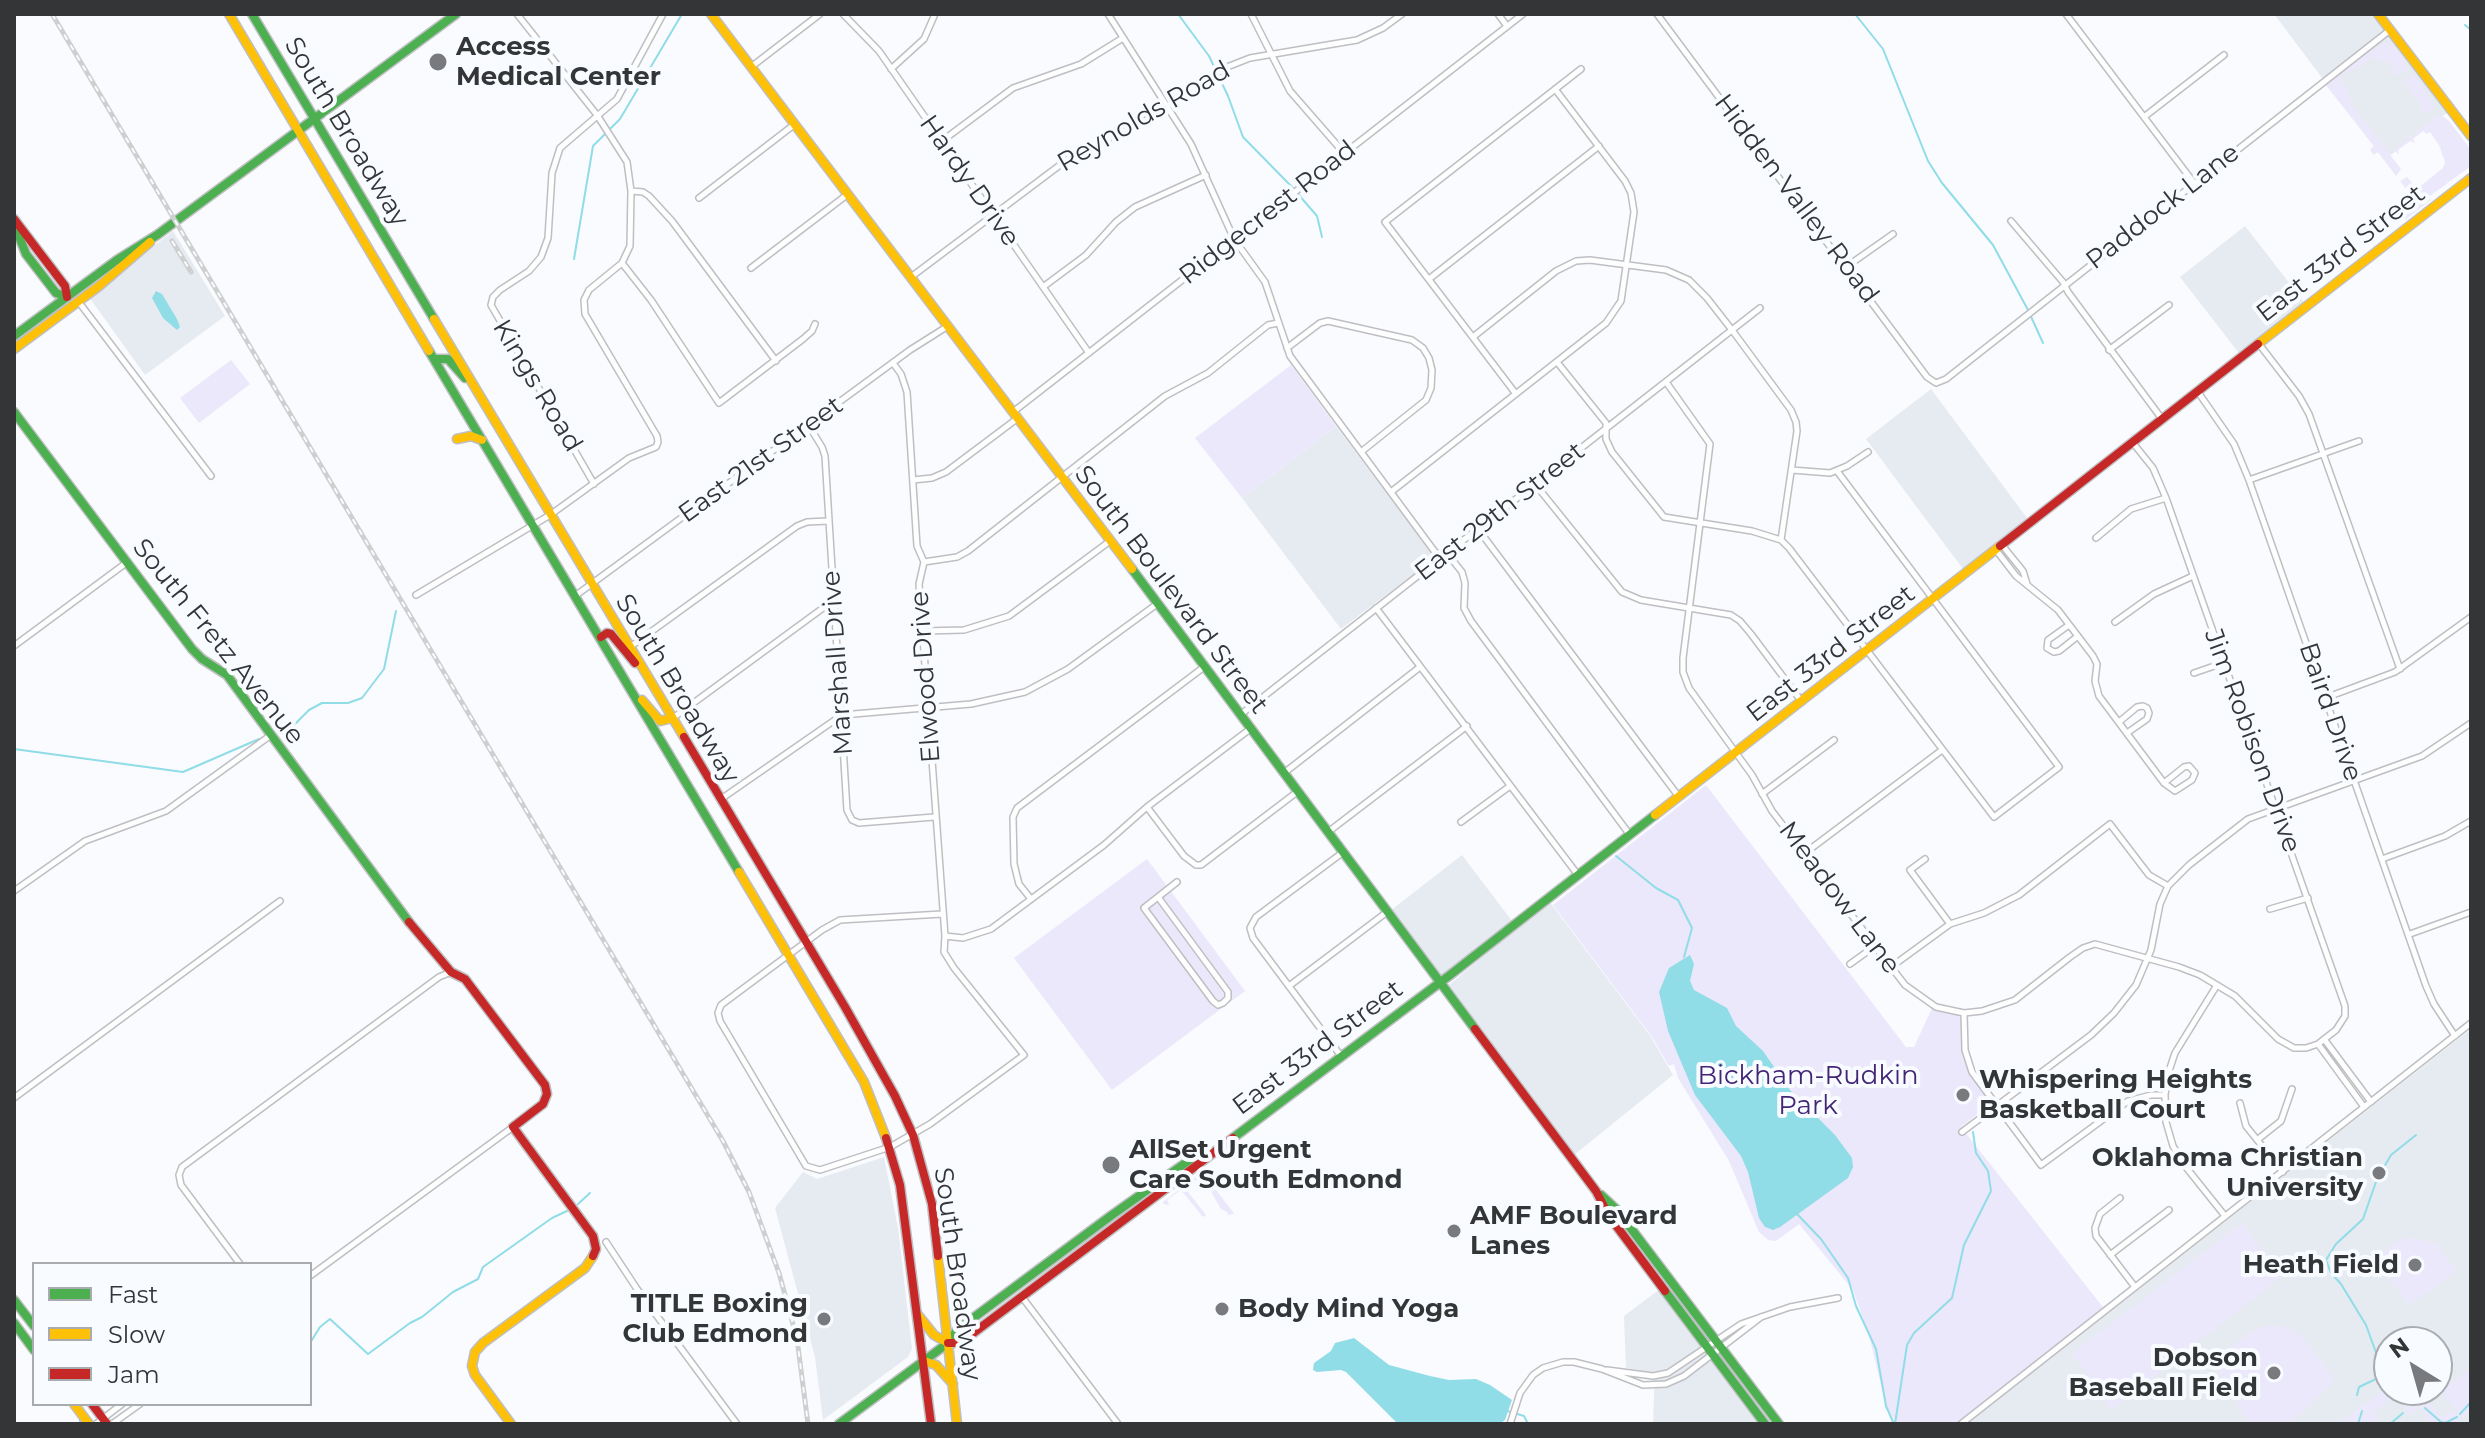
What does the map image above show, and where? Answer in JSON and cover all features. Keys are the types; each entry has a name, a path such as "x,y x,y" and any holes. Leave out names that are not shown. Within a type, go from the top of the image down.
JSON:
{"main road":[{"name":"South Broadway","path":"229,14 864,1082 890,1147 905,1209 931,1424"},
{"name":"South Broadway","path":"252,14 882,1071 913,1135 932,1204 957,1424"},
{"path":"14,336 117,260 157,235 456,14"},
{"name":"South Boulevard Street","path":"711,14 1063,477 1596,1191 1609,1216 1765,1424"},
{"path":"2378,14 2471,136"},
{"name":"East 33rd Street","path":"948,1343 960,1343 1440,982 2471,178"},
{"path":"14,221 65,286 67,297"},
{"path":"14,349 139,254 157,235"},
{"path":"67,297 78,301"},
{"path":"435,359 448,359 473,385"},
{"name":"South Fretz Avenue","path":"14,412 196,654 227,675 394,904 451,972 465,979 543,1082 547,1094 543,1104 513,1127"},
{"path":"470,417 465,431 457,439 471,436 484,441"},
{"path":"601,637 611,634 646,675"},
{"path":"632,689 660,721 672,718"},
{"path":"703,810 721,800"},
{"path":"511,1424 475,1375 472,1366 475,1352 590,1263 596,1249 593,1236 513,1127"},
{"name":"East 33rd Street","path":"948,1343 957,1330 1112,1215 1201,1152 1210,1153"},
{"name":"South Boulevard Street","path":"1596,1191 1617,1210 1779,1424"},
{"path":"14,1300 32,1323"},
{"path":"839,1424 948,1343 934,1335 917,1313"},
{"path":"14,1323 32,1347"},
{"path":"924,1361 936,1365 953,1384"},
{"path":"76,1406 89,1424"},
{"path":"93,1406 105,1423"}],"street":[{"path":"416,595 550,515 629,458 656,447 658,442 585,314 584,300 589,290 622,263 630,246 631,191 627,162 597,115 517,14"},
{"name":"Kings Road","path":"594,484 491,305 493,297 500,290 529,271 541,257 548,238 552,173 556,159 567,140 617,99 663,14"},
{"path":"751,67 820,14"},
{"name":"Hardy Drive","path":"843,14 879,51 1089,353"},
{"path":"891,69 924,39 935,14"},
{"path":"1108,14 1191,144 1234,239 1265,282 1287,348 1435,552 1454,562 1462,572 1464,608 1471,621 1630,835"},
{"path":"1251,14 1295,99 1344,153"},
{"name":"Reynolds Road","path":"911,277 1072,156 1134,127 1227,67 1243,60 1357,40 1383,28 1402,14"},
{"path":"1498,14 1507,26"},
{"name":"Ridgecrest Road","path":"913,480 932,478 946,472 1089,353 1523,14"},
{"name":"Hidden Valley Road","path":"1657,14 1927,377 1936,383"},
{"path":"2066,14 2194,183"},
{"name":"Paddock Lane","path":"1936,383 1946,379 2390,30"},
{"path":"942,141 1013,88 1081,64 1123,38"},
{"path":"2144,117 2224,55"},
{"path":"1516,394 1385,222 1581,69"},
{"path":"1391,492 1613,316 1623,295 1633,199 1625,181 1555,89"},
{"path":"699,198 795,124"},
{"path":"1429,279 1599,146"},
{"path":"1043,287 1086,255 1116,222 1135,207 1206,175"},
{"path":"631,191 649,196 672,221 776,361"},
{"path":"751,268 848,194"},
{"path":"2011,221 2064,285 2162,419"},
{"path":"1846,267 1893,234"},
{"path":"1473,337 1564,265 1590,260 1666,270 1689,280 1707,298 1791,410 1797,431 1781,540"},
{"path":"622,263 651,300 719,403 776,361 812,331 815,324"},
{"path":"78,301 211,476"},
{"path":"2109,350 2169,305"},
{"name":"East 29th Street","path":"1240,715 1760,308"},
{"path":"1287,348 1320,323 1328,321 1412,340 1423,348 1432,370 1431,388 1426,400 1361,452"},
{"name":"Elwood Drive","path":"913,1135 1024,1055 944,952 919,584 924,562 957,557 968,551 1165,396 1208,373 1268,325 1278,323"},
{"name":"East 21st Street","path":"575,596 948,326"},
{"path":"2259,344 2305,406 2400,669"},
{"path":"1557,362 1606,423 1606,439 1612,452 1664,517 1752,531 1781,540 1801,561 1994,817 2059,767 1837,471"},
{"path":"893,363 901,374 907,392 917,546 924,562"},
{"name":"Meadow Lane","path":"1666,382 1710,444 1711,456 1689,607 1683,672 1689,688 1805,853 1891,967 1921,999 1936,1007 1964,1013 1982,1011 2015,1000 2077,952 2095,944 2179,967 2217,985 2235,996 2287,1046 2300,1049 2318,1044"},
{"name":"Baird Drive","path":"2198,392 2234,444 2249,480 2434,1004 2455,1036"},
{"name":"Marshall Drive","path":"809,426 825,456 847,810 852,820 859,823 934,817"},
{"path":"2249,480 2359,441"},
{"name":"Jim Robison Drive","path":"2133,443 2153,468 2166,498 2345,1006 2341,1024 2318,1044"},
{"path":"1792,470 1818,474 1837,471 1868,452"},
{"path":"1535,484 1622,592 1641,600 1731,615 1740,621 1802,702"},
{"path":"2096,538 2131,509 2166,498"},
{"path":"629,647 797,526 828,521"},
{"path":"1478,529 1680,797"},
{"path":"923,631 964,630 1009,616 1110,541"},
{"path":"1999,547 2021,568 2033,592 2058,610 2078,636 2097,664 2095,681 2099,696 2164,783 2175,791 2192,780 2195,773 2187,766 2164,783"},
{"path":"1999,547 2014,574 2028,585"},
{"path":"14,646 126,563"},
{"path":"2014,574 2021,568"},
{"path":"2115,622 2165,587 2193,576"},
{"path":"672,718 823,608 835,603"},
{"path":"721,800 842,715 971,704 1009,697 1049,681 1157,604"},
{"path":"1376,608 1578,875"},
{"path":"2325,698 2400,669 2471,617"},
{"path":"2069,625 2048,640 2047,648 2059,651 2078,636"},
{"path":"2194,673 2224,663"},
{"path":"1031,899 1019,884 1014,864 1013,817 1017,808 1204,667"},
{"path":"1283,774 1420,667"},
{"path":"2119,723 2137,707 2147,708 2147,719 2127,733"},
{"path":"1962,1132 2091,1035 2114,1013 2136,985 2147,959 2160,904 2168,886 2189,865 2242,823 2275,808 2422,756 2471,723"},
{"path":"1327,833 1467,726"},
{"path":"945,936 963,938 991,929 1104,845 1147,807 1250,729"},
{"path":"14,891 85,841 166,811 271,735"},
{"path":"1762,794 1834,740"},
{"path":"1805,853 1942,750"},
{"path":"1461,822 1510,786"},
{"path":"1147,807 1184,856 1201,865 1297,792"},
{"path":"2382,859 2445,836 2471,821"},
{"path":"1891,967 1950,924 1984,913 2019,895 2110,824 2149,875 2168,886"},
{"path":"1341,1056 1251,935 1251,924 1256,917 1342,853"},
{"path":"1925,859 1910,870 1950,924"},
{"path":"1158,897 1228,992 1228,998 1223,1003 1218,1005 1213,1001 1144,908 1177,882"},
{"path":"2270,909 2308,898"},
{"path":"14,1098 280,901"},
{"path":"1289,986 1387,912"},
{"path":"2410,934 2471,912"},
{"path":"913,1135 890,1147 820,1170 806,1166 718,1013 723,1002 840,920 942,914"},
{"path":"1850,964 1875,946"},
{"path":"239,1262 181,1185 179,1175 186,1163 439,977 451,972"},
{"path":"2217,985 2175,1053 2165,1095 2166,1122 2173,1146 2225,1216"},
{"path":"1964,1013 1965,1050 1969,1066 2041,1165 2128,1101 2165,1095"},
{"path":"1961,1424 2471,1023"},
{"path":"2324,1039 2371,1102"},
{"path":"2318,1044 2364,1107"},
{"path":"2257,1140 2281,1121 2292,1089"},
{"path":"2240,1103 2244,1122 2283,1173"},
{"path":"312,1275 513,1127"},
{"path":"2120,1198 2100,1214 2095,1228 2096,1236 2135,1287"},
{"path":"2110,1255 2169,1210"},
{"path":"606,1242 644,1300 737,1424"},
{"path":"1022,1297 1118,1424"},
{"path":"1510,1424 1520,1393 1533,1375 1555,1363 1574,1362 1650,1386 1666,1384 1684,1376 1741,1324 1801,1304 1838,1298"},
{"path":"1602,1369 1653,1376 1668,1373 1710,1351"},
{"path":"1678,1368 1684,1376"},
{"path":"105,1423 120,1406"},
{"path":"105,1423 136,1406"}],"shaded area":[{"path":"2274,14 2378,14 2451,110 2384,160"},
{"path":"2245,226 2307,306 2242,357 2180,277"},
{"path":"173,231 225,316 145,375 89,297"},
{"path":"1931,389 2030,522 1966,573 1866,439"},
{"path":"1336,426 1435,558 1341,629 1242,498"},
{"path":"1462,855 1512,921 1442,978 1390,911"},
{"path":"1549,901 1651,1037 1673,1075 1574,1155 1449,985"},
{"name":"Oklahoma Christian University","path":"2471,1029 2471,1424 1967,1424"},
{"path":"884,1157 898,1228 912,1349 908,1357 823,1420 815,1357 775,1208 803,1172 817,1179"},
{"path":"1660,1289 1762,1424 1653,1424 1655,1373 1626,1368 1624,1316"}],"green space":[{"path":"2384,43 2392,44 2407,69 2395,76 2391,72 2395,69 2388,60 2384,63 2373,57 2346,75 2345,69"},
{"path":"2411,75 2419,80 2435,107 2425,114 2405,83 2400,84"},
{"path":"2335,76 2348,90 2351,104 2401,169 2396,176 2378,152 2374,155 2370,150 2374,146 2325,84"},
{"path":"2440,114 2471,150 2471,166 2423,201 2432,199 2405,220 2402,217 2420,203 2400,181 2407,177 2417,189 2443,168 2445,162 2430,132 2427,134 2423,131 2413,139 2415,143 2410,141 2398,150 2399,155 2394,149"},
{"path":"231,360 250,384 199,423 180,398"},
{"path":"1291,365 1336,426 1242,498 1195,438"},
{"name":"Bickham-Rudkin Park","path":"1706,785 1906,1047 1914,1047 1933,1006 1964,1013 1969,1066 1993,1102 1961,1127 2106,1311 1958,1424 1897,1424 1886,1406 1869,1335 1853,1290 1799,1224 1776,1241 1768,1240 1759,1232 1729,1161 1678,1078 1674,1064 1669,1066 1652,1037 1553,905"},
{"path":"1147,859 1245,991 1112,1090 1014,958"},
{"path":"1202,1172 1233,1214 1228,1215 1221,1209 1208,1186 1195,1180 1185,1188 1206,1215 1203,1217 1181,1190 1167,1200 1169,1205 1163,1204 1163,1202"},
{"path":"2242,1223 2282,1276 2112,1410 2072,1354"},
{"name":"Heath Field","path":"2413,1238 2436,1244 2456,1271 2413,1303 2407,1302 2375,1259 2401,1239"},
{"name":"Dobson Baseball Field","path":"2266,1326 2283,1326 2301,1334 2334,1378 2333,1383 2286,1424 2249,1424 2214,1363 2216,1357 2253,1331"},
{"path":"2468,1371 2471,1375 2471,1413 2462,1419 2453,1406 2453,1382"},
{"path":"2373,1398 2373,1406 2381,1406 2373,1413 2381,1424 2338,1424"},
{"path":"2407,1406 2419,1406 2409,1416 2404,1408"},
{"path":"2419,1406 2432,1406 2441,1418 2453,1410 2464,1424 2431,1424"}],"water":[{"path":"156,291 162,294 177,319 180,327 177,330 163,318 152,298"},
{"path":"1690,955 1694,964 1690,981 1694,990 1727,1008 1736,1026 1763,1051 1790,1090 1835,1135 1852,1158 1853,1167 1848,1178 1773,1230 1765,1227 1759,1218 1741,1156 1695,1095 1668,1031 1659,992 1669,968"},
{"path":"1354,1338 1389,1365 1449,1380 1476,1379 1490,1385 1512,1400 1505,1420 1499,1424 1398,1424 1346,1372 1313,1370 1314,1363 1331,1351 1335,1343"}],"waterway":[{"path":"574,259 593,146 620,119 682,14"},
{"path":"1178,14 1209,56 1243,137 1294,189"},
{"path":"1855,14 1883,49 1928,161 1993,245 2043,343"},
{"path":"2465,25 2471,30"},
{"path":"1298,194 1317,216 1322,237"},
{"path":"279,732 294,725 309,710 322,703 348,703 362,698 384,669 396,611"},
{"path":"14,749 183,772 259,739"},
{"path":"1616,856 1656,888 1678,900 1692,928 1684,957"},
{"path":"1895,1424 1907,1345 1914,1333 1952,1298 1964,1245 1991,1191 1988,1171 1976,1153 1973,1132"},
{"path":"2357,1395 2359,1387 2378,1378 2382,1369 2366,1325 2331,1273 2326,1260 2336,1244 2363,1219 2377,1179 2391,1155 2416,1135"},
{"path":"578,1204 590,1193"},
{"path":"312,1340 330,1319 368,1354 453,1292 478,1279 483,1267 552,1218 567,1211"},
{"path":"1797,1214 1821,1239 1848,1278 1856,1306 1876,1349 1886,1406 1894,1424"},
{"path":"2460,1414 2471,1402"},
{"path":"2425,1408 2441,1422 2457,1417"},
{"path":"1507,1411 1524,1416 1528,1424"},
{"path":"2358,1424 2362,1411"},
{"path":"2390,1424 2403,1413"},
{"path":"80,1417 80,1424"}],"railway":[{"path":"52,14 723,1141 749,1192 779,1273 797,1339 808,1424"},
{"path":"172,241 191,272"}],"traffic: fast":[{"path":"252,14 434,319"},
{"path":"14,336 117,260 157,235 456,14"},
{"path":"14,224 26,254 56,293 67,297"},
{"path":"429,351 739,872"},
{"path":"435,359 448,359 465,378"},
{"path":"14,412 192,649 227,675 409,922"},
{"path":"1132,569 1475,1029"},
{"path":"1233,1138 1450,975 1655,815"},
{"path":"839,1424 948,1343 957,1330 1112,1215 1201,1152 1210,1153"},
{"path":"1601,1195 1617,1210 1779,1424"},
{"path":"1665,1291 1765,1424"},
{"path":"14,1300 32,1323"},
{"path":"14,1323 32,1347"}],"traffic: slow":[{"path":"229,14 429,351"},
{"path":"711,14 1132,569"},
{"path":"2378,14 2471,136"},
{"path":"2258,344 2471,178"},
{"path":"14,349 99,286 150,242"},
{"path":"434,319 684,737"},
{"path":"457,439 471,436 482,440"},
{"path":"1655,815 2000,546"},
{"path":"642,700 660,721 672,718"},
{"path":"739,872 864,1082 886,1138"},
{"path":"511,1424 475,1375 472,1366 475,1352 585,1268 593,1256"},
{"path":"938,1256 957,1424"},
{"path":"918,1315 934,1335 948,1343"},
{"path":"924,1361 936,1365 953,1384"},
{"path":"76,1406 89,1424"}],"traffic: jam":[{"path":"14,219 65,286 67,297"},
{"path":"2000,546 2258,344"},
{"path":"601,637 611,634 635,663"},
{"path":"684,737 895,1096 913,1135 932,1204 938,1256"},
{"path":"409,922 451,972 465,979 545,1085 547,1094 543,1104 513,1127 593,1236 596,1249 593,1256"},
{"path":"1475,1029 1596,1191 1609,1216 1665,1291"},
{"path":"886,1138 900,1185 931,1424"},
{"path":"948,1343 960,1343 1233,1138"},
{"path":"94,1406 107,1424"}],"place":[{"name":"Access Medical Center","path":"438,62"},
{"name":"Whispering Heights Basketball Court","path":"1963,1095"},
{"name":"AllSet Urgent Care South Edmond","path":"1111,1165"},
{"name":"Oklahoma Christian University","path":"2379,1173"},
{"name":"AMF Boulevard Lanes","path":"1454,1231"},
{"name":"Heath Field","path":"2415,1265"},
{"name":"Body Mind Yoga","path":"1222,1309"},
{"name":"TITLE Boxing Club Edmond","path":"824,1319"},
{"name":"Dobson Baseball Field","path":"2274,1373"}]}
